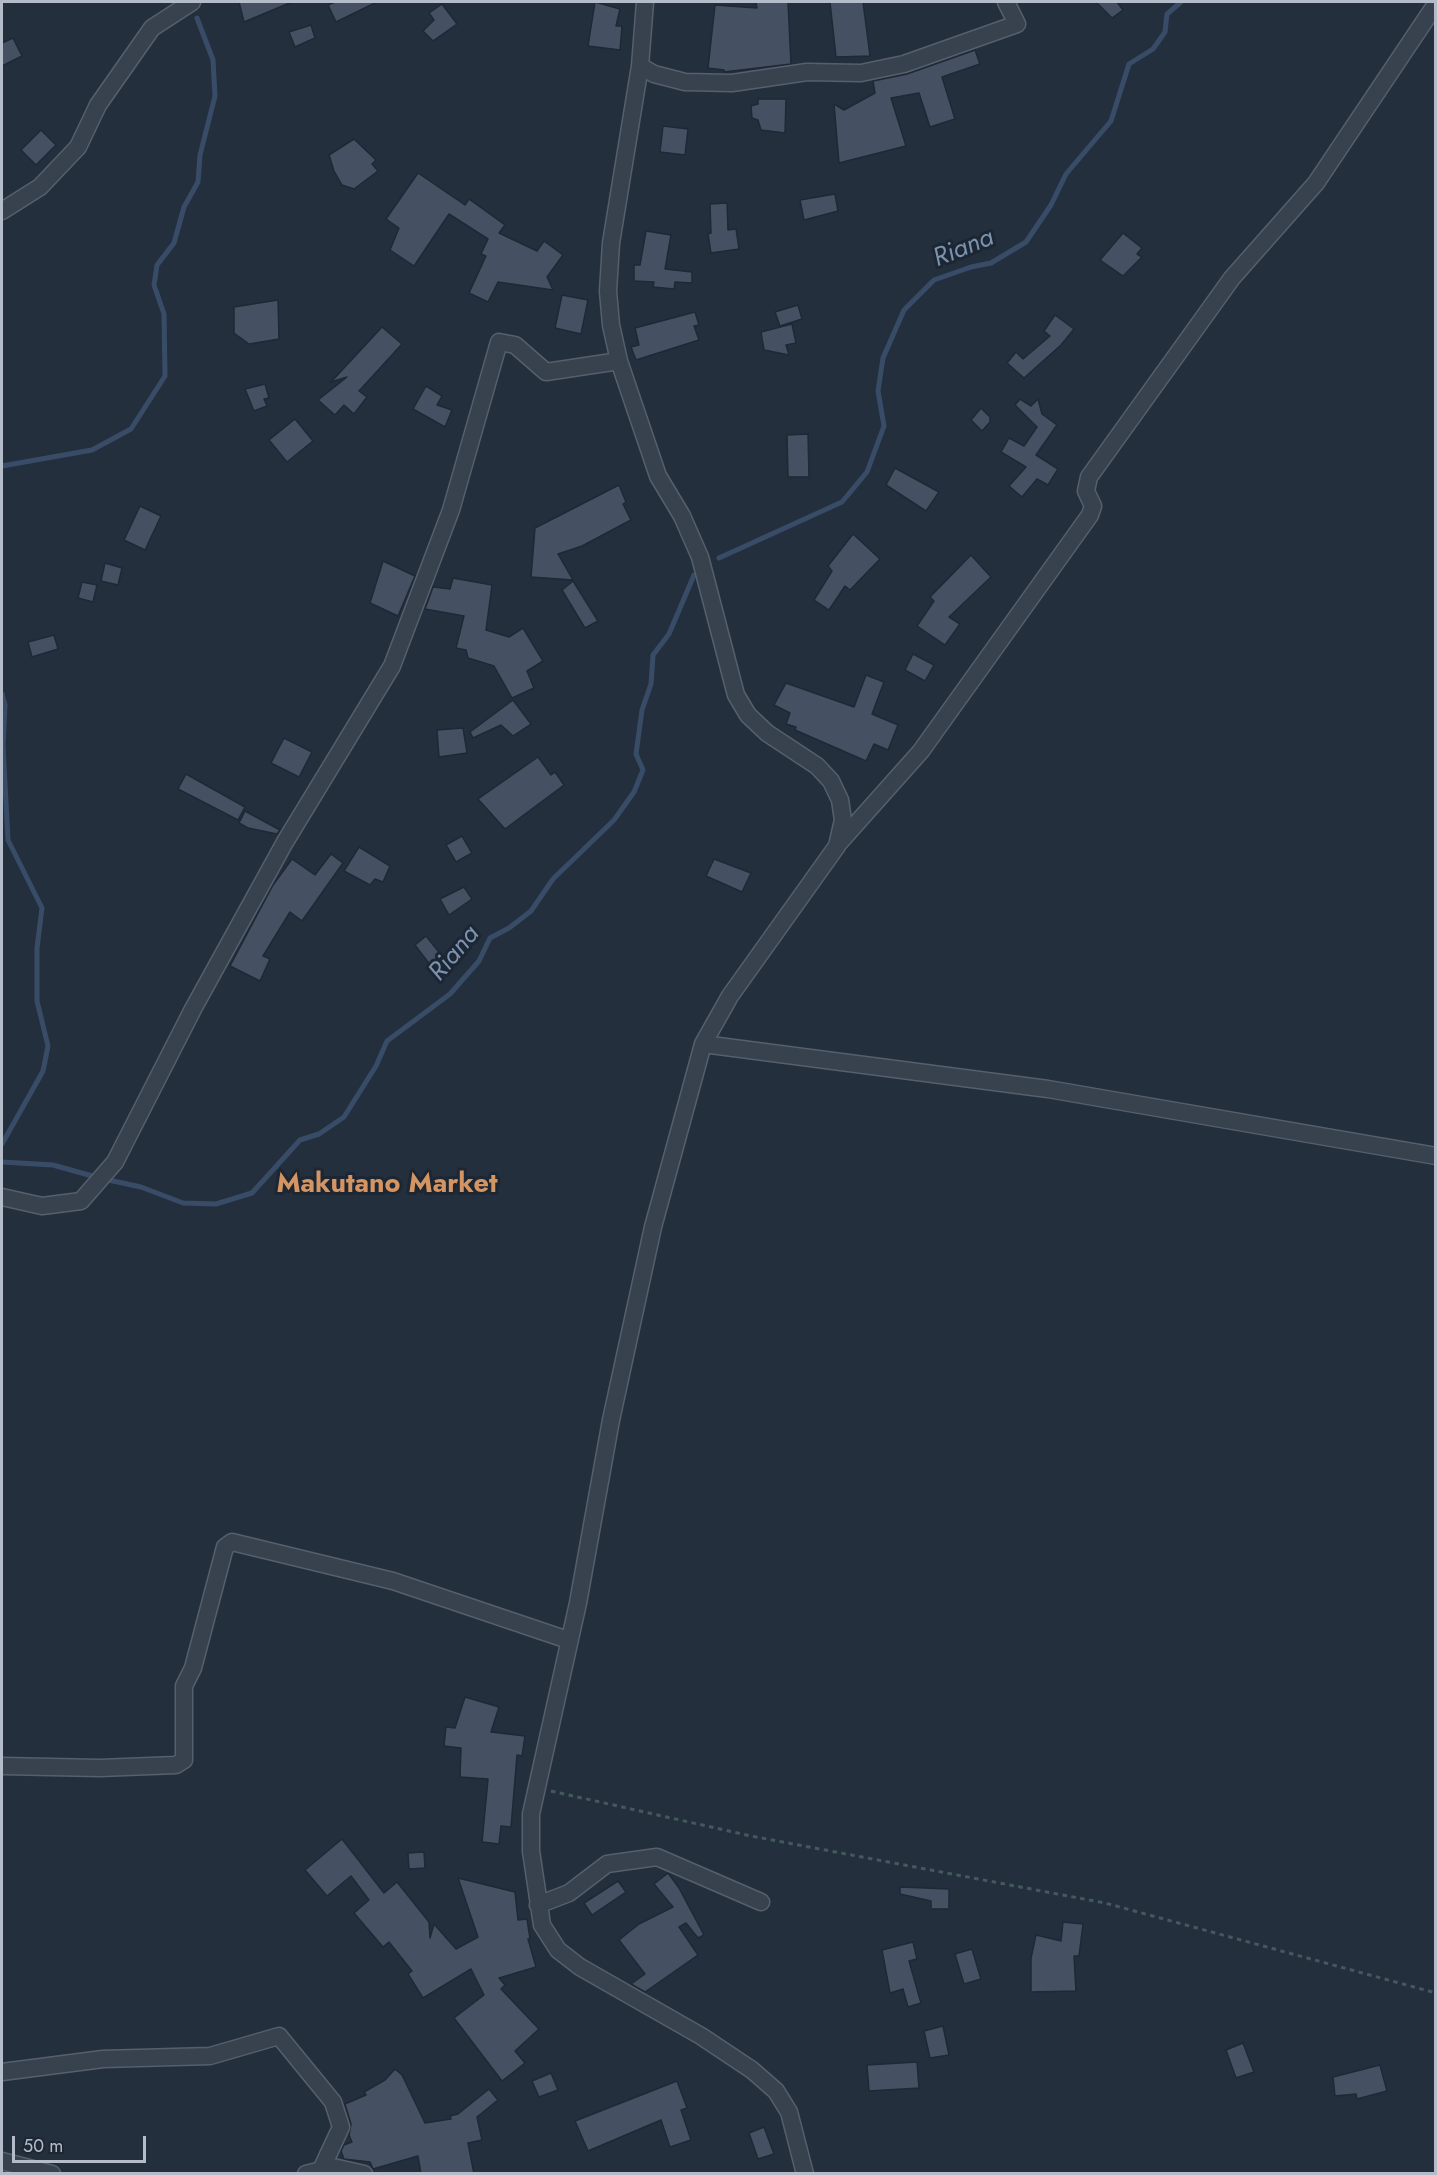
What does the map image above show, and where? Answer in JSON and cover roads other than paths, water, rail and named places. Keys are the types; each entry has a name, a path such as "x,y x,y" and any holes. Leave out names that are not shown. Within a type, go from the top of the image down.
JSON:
{"street":[{"path":"2,212 40,187 78,147 98,105 152,28 192,2"},
{"path":"645,2 640,66 611,243 609,291 611,325 619,361 658,476 682,516 700,557 736,695 748,715 767,733 817,766 831,781 840,800 843,820 837,846"},
{"path":"640,66 654,74 697,82 732,83 807,72 861,73 904,64 1017,24 1006,2"},
{"path":"805,2174 789,2112 776,2091 752,2070 701,2036 580,1967 558,1950 542,1925 531,1842 531,1814 578,1603 611,1420 653,1227 703,1044 730,996 837,846 921,751 1090,515 1093,506 1086,491 1089,477 1232,279 1316,183 1436,4"},
{"path":"2,1197 42,1206 81,1201 115,1162 193,1010 285,842 392,666 451,510 499,342 515,345 546,372 619,361"},
{"path":"703,1044 1048,1089 1436,1156"},
{"path":"2,1766 100,1768 176,1765 184,1760 184,1686 193,1668 225,1547 232,1542 393,1581 568,1640"},
{"path":"538,1905 569,1893 607,1864 657,1857 761,1902"},
{"path":"2,2072 103,2059 210,2056 279,2036 333,2102 341,2127 313,2172"},
{"path":"2,2161 52,2174"},
{"path":"313,2172 333,2167 364,2174"}],"waterway":[{"name":"Riana","path":"719,558 842,502 867,472 884,426 878,391 883,358 904,310 934,280 971,267 991,263 1026,242 1051,205 1066,174 1111,121 1129,64 1153,49 1165,32 1167,14 1181,2"},
{"path":"2,466 92,450 131,429 165,376 164,314 154,285 157,265 174,243 184,207 198,182 200,155 215,96 213,60 197,18"},
{"name":"Riana","path":"104,1179 141,1187 183,1203 216,1204 252,1193 300,1140 319,1134 344,1117 376,1066 387,1041 450,994 479,961 490,938 509,928 531,911 553,879 614,820 634,792 643,770 636,754 642,710 651,684 653,655 669,634 694,575"},
{"path":"2,694 5,705 3,746 8,840 42,908 37,948 37,1001 48,1046 43,1071 2,1144"},
{"name":"Riana","path":"2,1162 53,1165 96,1177"}],"district":[{"name":"Makutano Market","path":"387,1185"}]}
